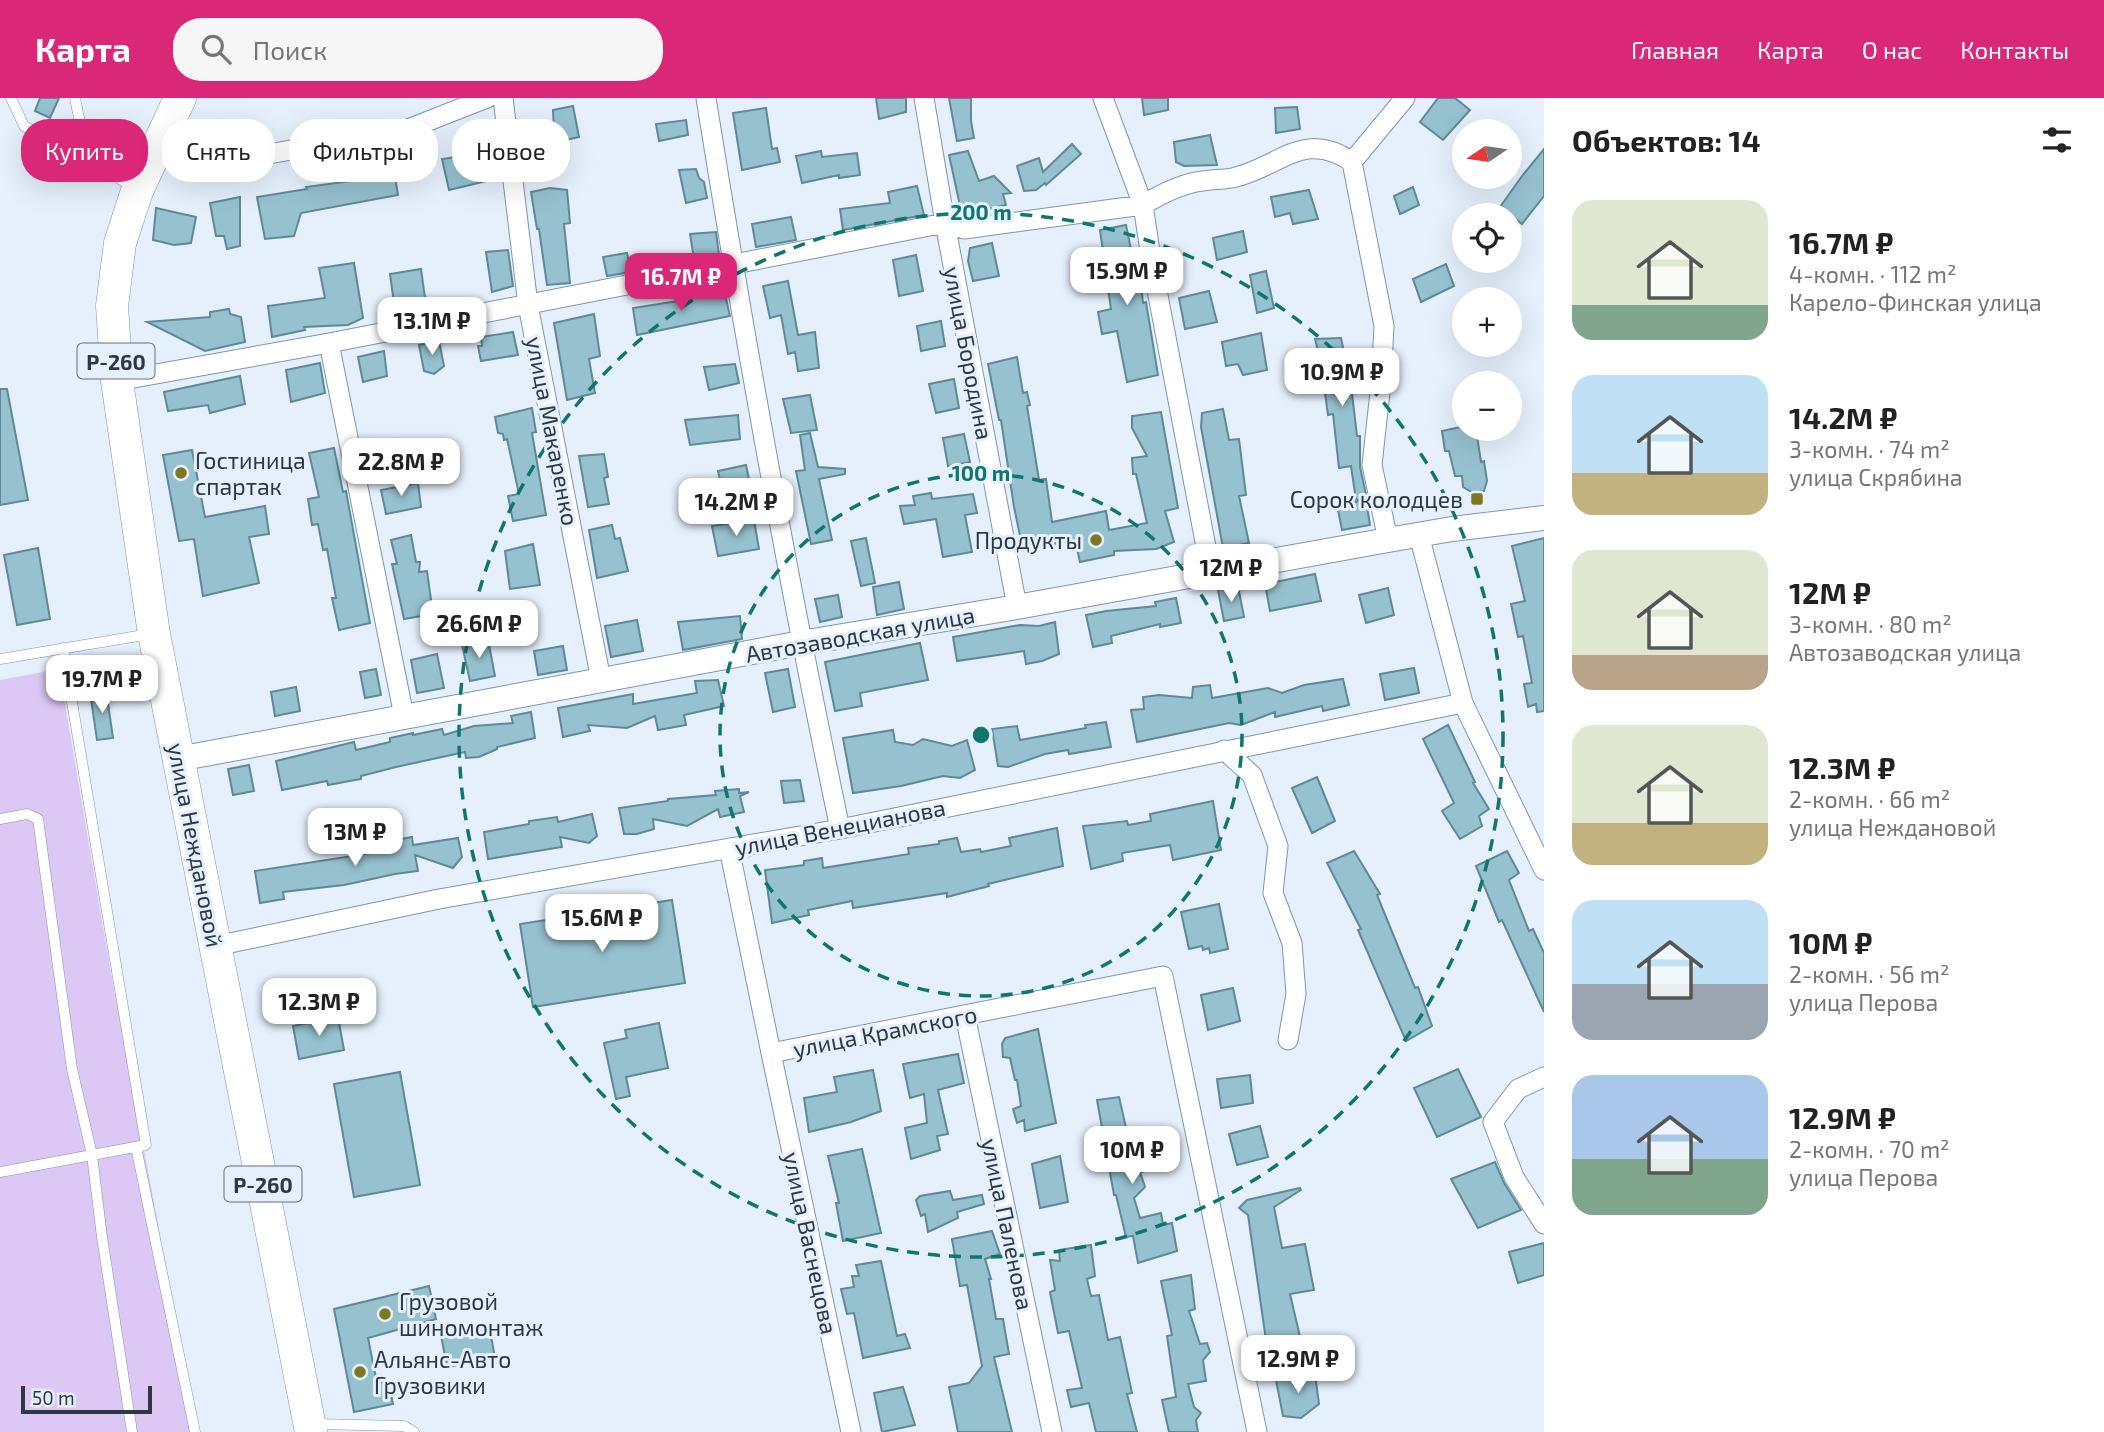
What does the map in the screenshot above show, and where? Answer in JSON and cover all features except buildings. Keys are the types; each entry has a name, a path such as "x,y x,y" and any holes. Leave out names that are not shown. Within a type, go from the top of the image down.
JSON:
{"highway":[{"name":"улица Неждановой","path":"180,98 137,191 120,243 112,306 117,381 154,634 310,1428"}],"street":[{"path":"154,153 218,163 408,129 487,98"},
{"name":"улица Макаренко","path":"503,98 528,304 600,680"},
{"path":"706,98 801,643 840,829"},
{"name":"улица Бородина","path":"924,98 1017,607"},
{"path":"1103,98 1143,205 1211,573"},
{"path":"1352,162 1405,98"},
{"path":"117,381 329,343 945,223 964,229 1143,205 1160,194 1200,181 1235,178 1288,153 1311,149 1336,152 1352,162 1384,326 1372,465 1388,540"},
{"path":"329,343 404,716"},
{"name":"Автозаводская улица","path":"178,759 801,643 1388,540 1544,518"},
{"path":"1419,535 1463,703 1544,870"},
{"name":"улица Венецианова","path":"216,946 439,899 840,829 1463,703"},
{"path":"1224,750 1252,775 1278,846 1273,893 1292,943 1296,994 1287,1040"},
{"name":"улица Крамского","path":"729,848 771,1053 1163,976 1257,1432"},
{"name":"улица Паленова","path":"965,1015 1052,1432"},
{"name":"улица Васнецова","path":"771,1053 851,1432"},
{"path":"1544,1077 1518,1089 1493,1122 1514,1177 1544,1224"}],"lane":[{"path":"11,98 21,120"},
{"path":"75,98 79,119"},
{"path":"123,182 137,191"},
{"path":"0,659 154,634"},
{"path":"0,1172 146,1145 62,648"},
{"path":"0,820 27,814 38,819 72,1069 92,1155 132,1432"},
{"path":"136,1147 195,1432"},
{"path":"310,1428 404,1426 414,1432"}],"shaded area":[{"path":"59,669 111,973 197,1432 0,1432 0,680"}],"place":[{"name":"Гостиница спартак","path":"181,473"},
{"name":"Сорок колодцев","path":"1477,499"},
{"name":"Продукты","path":"1096,540"},
{"name":"Грузовой шиномонтаж","path":"385,1314"},
{"name":"Альянс-Авто Грузовики","path":"360,1372"}]}
